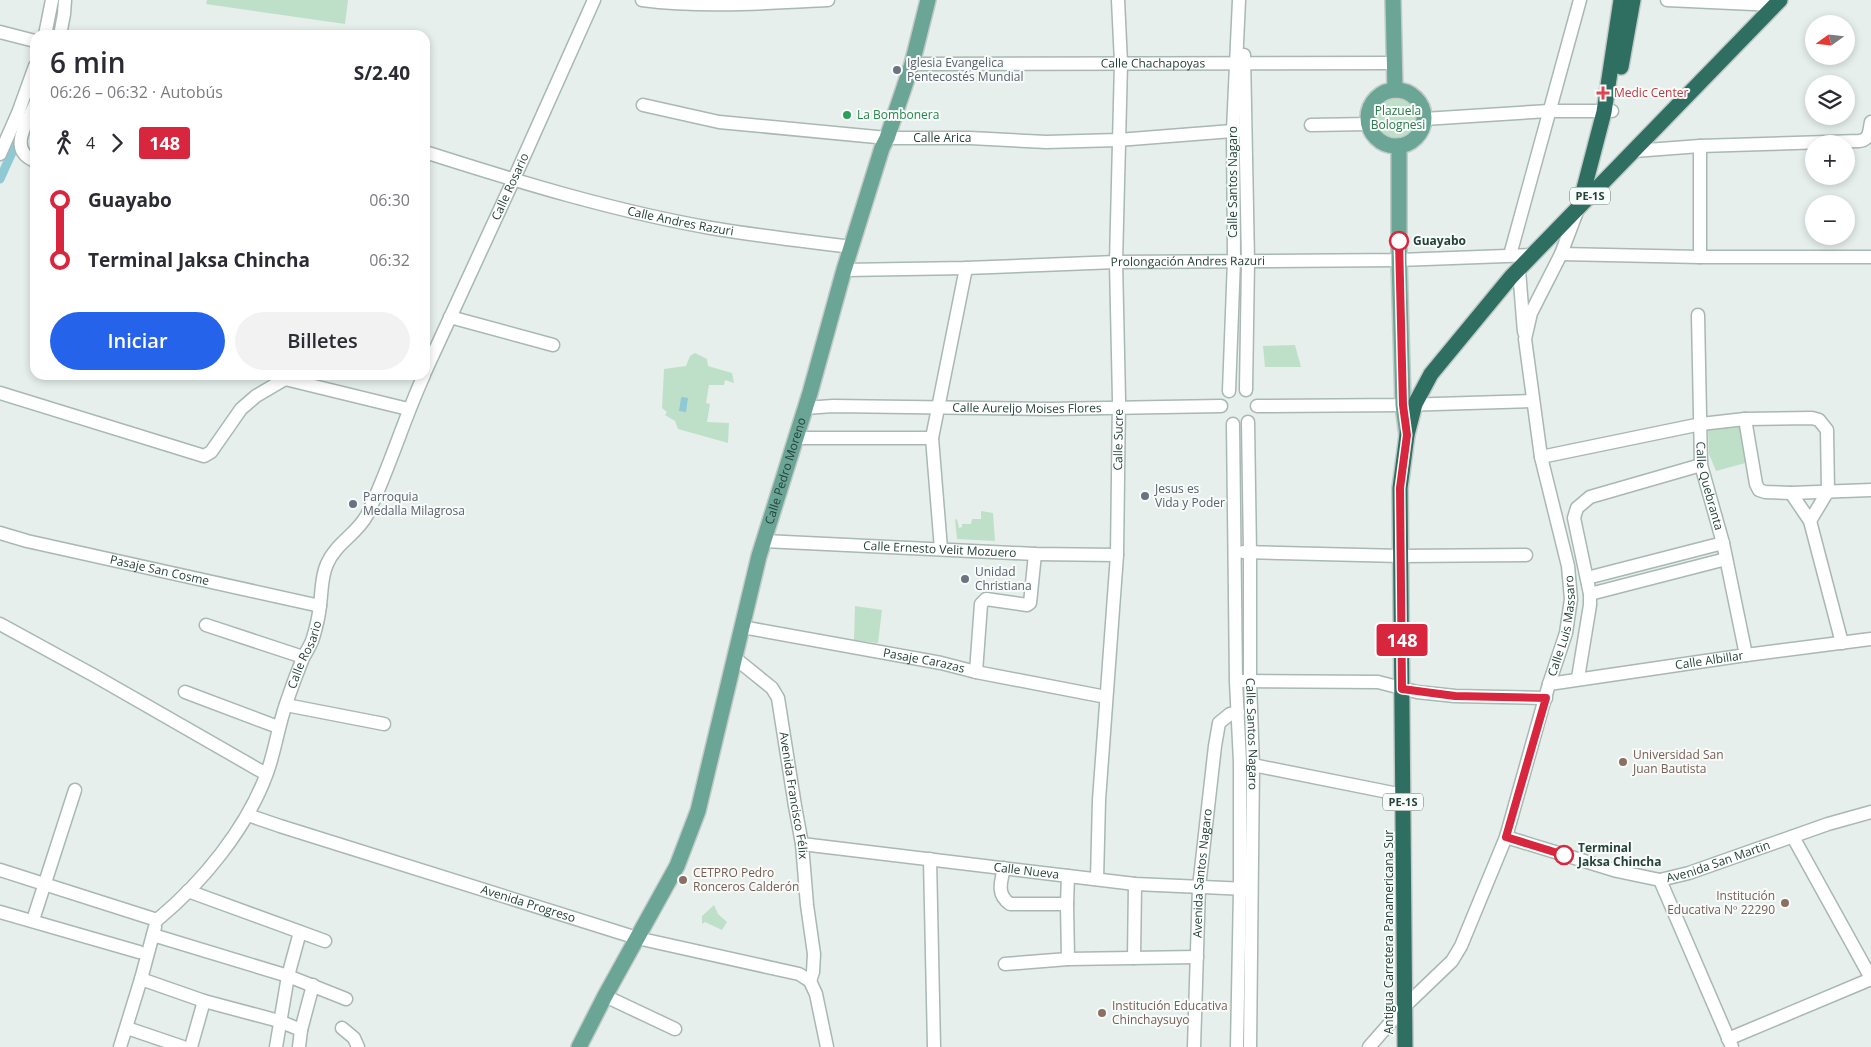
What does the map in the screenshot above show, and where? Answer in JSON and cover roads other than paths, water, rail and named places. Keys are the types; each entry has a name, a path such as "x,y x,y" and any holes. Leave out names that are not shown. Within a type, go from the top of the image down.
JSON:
{"highway":[{"path":"1608,111 1621,0"},
{"path":"1584,202 1608,111 1633,0"},
{"name":"Antigua Carretera Panamericana Sur","path":"1405,1047 1400,488 1409,405 1431,374 1518,270 1777,2"}],"main road":[{"name":"Calle Pedro Moreno","path":"580,1047 636,938 677,866 698,811 764,541 810,393 851,247 882,148 912,64 928,0"},
{"path":"1394,0 1395,90"},
{"path":"1395,90 1404,91 1412,95 1419,102 1423,110 1424,119 1420,134 1407,144 1399,146 1384,143 1377,138 1369,124 1369,116 1374,102 1387,92 1395,90"},
{"path":"1399,146 1399,260 1409,405"}],"street":[{"path":"46,30 52,0"},
{"path":"61,30 65,0"},
{"name":"Calle Rosario","path":"430,361 594,0"},
{"path":"642,0 746,4 828,0"},
{"name":"Calle Sucre","path":"1097,879 1099,800 1117,555 1119,406 1116,262 1121,63 1118,0"},
{"path":"1238,0 1240,63"},
{"path":"1240,63 1246,0"},
{"path":"1510,255 1580,0"},
{"path":"1667,0 1777,2"},
{"path":"0,32 30,40"},
{"name":"Calle Chachapoyas","path":"912,64 1394,62"},
{"name":"Calle Santos Nagaro","path":"1229,391 1240,63"},
{"path":"0,154 30,80"},
{"name":"Calle Arica","path":"642,105 719,122 887,138 970,138 1046,142 1118,140 1239,130"},
{"path":"1424,119 1549,111 1608,111"},
{"path":"30,116 20,140 22,153 30,159"},
{"path":"1634,151 1700,146 1859,141 1868,137 1871,122"},
{"path":"1311,125 1369,124"},
{"name":"Calle Santos Nagaro","path":"1239,130 1248,261 1246,390"},
{"path":"1700,146 1700,257"},
{"name":"Calle Andres Razuri","path":"430,154 513,181 620,209 712,228 851,247"},
{"name":"Calle Luis Massaro","path":"1525,339 1531,312 1584,202"},
{"path":"1560,254 1700,257 1871,257"},
{"name":"Prolongación Andres Razuri","path":"844,270 966,268 1116,262 1399,260 1532,255"},
{"path":"941,549 932,438 966,268"},
{"name":"Calle Luis Massaro","path":"1369,1047 1404,1007 1452,961 1457,953 1506,837 1549,684 1566,633 1571,599 1568,566 1541,457 1521,317 1518,270"},
{"name":"Calle Quebranta","path":"1698,315 1701,466 1723,543 1746,655"},
{"path":"450,317 553,345"},
{"path":"0,393 200,456 207,455 241,409 256,396 280,380"},
{"path":"297,380 408,409"},
{"name":"Calle Rosario","path":"157,920 178,902 205,873 248,814 266,774 276,744 278,727 304,657 312,641 327,563 334,552 357,530 366,516 382,481 408,409 421,380"},
{"path":"1240,388 1246,390 1255,397 1257,406 1255,414 1248,422 1233,424 1225,418 1221,406 1222,399 1229,391 1240,388"},
{"path":"810,393 833,406"},
{"path":"1257,406 1409,405 1532,401"},
{"name":"Calle Aureljo Moises Flores","path":"805,408 833,406 1049,409 1119,406 1221,406"},
{"path":"1541,457 1701,424 1745,419 1812,418 1819,420 1827,430 1828,491 1810,521"},
{"path":"1745,419 1756,484 1759,490 1791,493 1871,490"},
{"name":"Calle Santos Nagaro","path":"1237,1047 1253,765 1250,681 1248,422"},
{"name":"Calle Santos Nagaro","path":"1233,424 1236,682 1246,889 1250,1047"},
{"path":"796,438 932,438"},
{"path":"1578,678 1589,613 1590,594 1574,518 1577,508 1590,497 1701,466"},
{"path":"1791,493 1810,521 1842,643"},
{"name":"Pasaje San Cosme","path":"0,533 27,541 320,606"},
{"name":"Calle Ernesto Velit Mozuero","path":"764,541 1034,554 1117,555"},
{"path":"1587,578 1723,543"},
{"path":"1235,552 1401,556 1526,555"},
{"path":"976,672 981,604 986,599 1027,605 1030,603 1034,554"},
{"path":"1590,594 1726,559"},
{"path":"0,624 266,774"},
{"path":"206,625 304,657"},
{"name":"Pasaje Carazas","path":"742,626 941,663 976,672 1106,697"},
{"name":"Calle Albillar","path":"1549,684 1578,678 1871,639"},
{"name":"Avenida Francisco Félix","path":"734,658 772,688 778,698 794,806 802,844 807,905 814,954 813,972 810,981"},
{"path":"1236,682 1378,682 1402,689 1455,696 1546,698"},
{"path":"185,692 278,727"},
{"path":"286,704 384,724"},
{"name":"Avenida Santos Nagaro","path":"1194,1047 1199,887 1215,746 1219,723 1230,714 1238,712"},
{"path":"1253,765 1403,796"},
{"path":"33,920 75,790"},
{"name":"Avenida San Martin","path":"1506,837 1617,871 1660,880 1689,873 1793,838 1828,824 1871,812"},
{"name":"Avenida Progreso","path":"248,814 308,835 636,938 799,974 810,981"},
{"path":"1660,880 1730,1043 1871,979 1793,838"},
{"name":"Calle Nueva","path":"802,844 1135,884 1246,889"},
{"path":"930,859 934,1047"},
{"path":"1004,868 1000,889 1001,895 1010,904 1067,904"},
{"path":"0,870 157,920 120,1047"},
{"path":"1068,876 1068,959"},
{"path":"1134,958 1135,884"},
{"path":"188,891 325,941"},
{"path":"0,912 139,952"},
{"path":"276,1047 279,1020 288,976 300,932"},
{"path":"153,935 288,976 346,999"},
{"path":"1005,964 1068,959 1196,957"},
{"path":"141,979 204,1001 279,1020 301,1030"},
{"path":"810,981 816,994 827,1047"},
{"path":"299,1047 301,1030 313,985"},
{"path":"605,996 675,1029"},
{"path":"191,1047 204,1001"},
{"path":"127,1028 183,1047"},
{"path":"342,1028 354,1038 358,1047"}],"water":[{"path":"682,397 688,398 686,412 679,411"}],"waterway":[{"path":"0,179 19,137"}],"place":[{"name":"Iglesia Evangelica Pentecostés Mundial","path":"897,70"},
{"name":"Medic Center","path":"1603,93"},
{"name":"La Bombonera","path":"847,115"},
{"name":"Guayabo","path":"1399,241"},
{"name":"Jesus es Vida y Poder","path":"1145,496"},
{"name":"Parroquia Medalla Milagrosa","path":"353,504"},
{"name":"Unidad Christiana","path":"965,579"},
{"name":"Universidad San Juan Bautista","path":"1623,762"},
{"name":"Terminal Jaksa Chincha","path":"1564,855"},
{"name":"CETPRO Pedro Ronceros Calderón","path":"683,880"},
{"name":"Institución Educativa Nº 22290","path":"1785,903"},
{"name":"Institución Educativa Chinchaysuyo","path":"1102,1013"}],"park label":[{"name":"Plazuela Bolognesi","path":"1398,118"}]}
